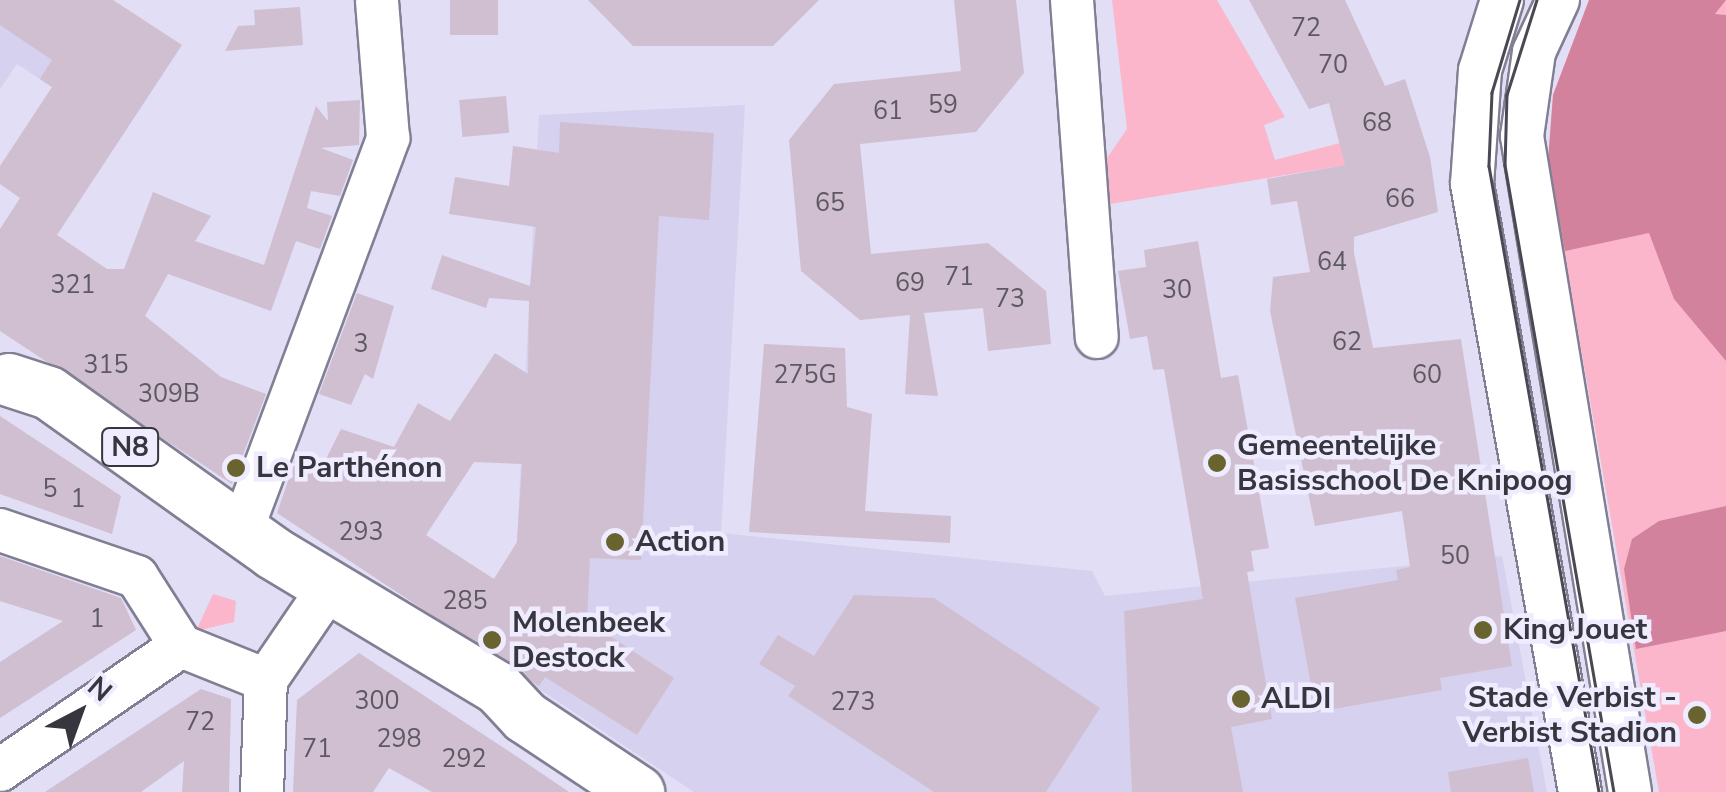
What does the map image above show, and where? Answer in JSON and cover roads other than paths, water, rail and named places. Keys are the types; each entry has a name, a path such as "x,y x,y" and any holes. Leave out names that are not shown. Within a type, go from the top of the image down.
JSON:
{"main road":[{"name":"N8","path":"4,377 49,393 212,501 240,532 328,589 401,624 498,688 525,718 638,792"}],"street":[{"path":"240,532 301,383 388,138 377,0"},
{"path":"1072,0 1097,336"},
{"path":"1502,0 1480,70 1472,184 1580,792"},
{"path":"1558,0 1534,52 1522,136 1630,792"},
{"path":"0,530 137,577 181,646 266,680"},
{"path":"262,792 266,680 328,589"},
{"path":"0,770 181,646"}],"tram line":[{"path":"1520,0 1492,93 1489,166 1599,792"},
{"path":"1537,0 1507,95 1505,165 1614,792"}],"place":[{"name":"Gemeentelijke Basisschool De Knipoog","path":"1217,463"},
{"name":"Le Parthénon","path":"236,468"},
{"name":"Action","path":"615,542"},
{"name":"King Jouet","path":"1483,630"},
{"name":"Molenbeek Destock","path":"492,640"},
{"name":"ALDI","path":"1241,699"},
{"name":"Stade Verbist - Verbist Stadion","path":"1697,715"}]}
